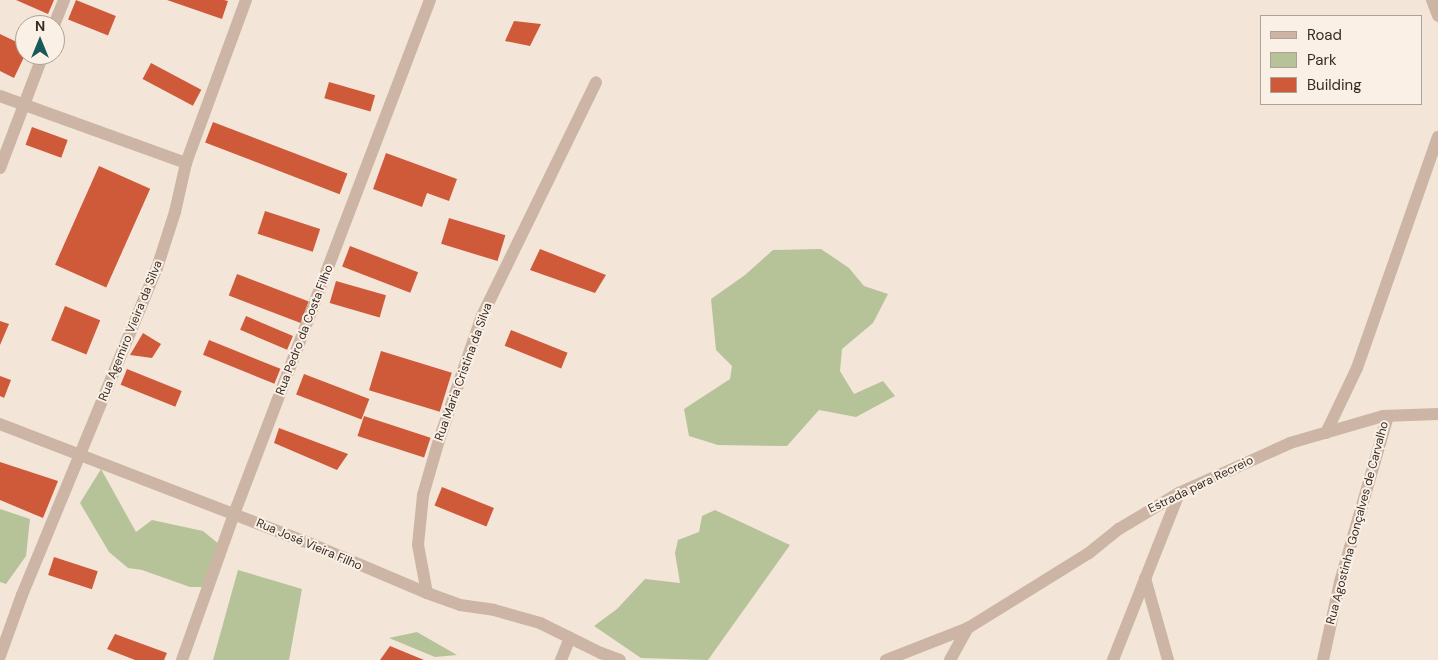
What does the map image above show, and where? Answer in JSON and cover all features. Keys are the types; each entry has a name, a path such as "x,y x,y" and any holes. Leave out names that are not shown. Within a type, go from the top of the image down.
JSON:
{"street":[{"path":"58,15 64,0"},
{"name":"Rua Agemiro Vieira da Silva","path":"0,656 22,595 156,268 175,212 186,163 246,0"},
{"name":"Rua Pedro da Costa Filho","path":"182,660 234,514 430,0"},
{"path":"1432,0 1438,16"},
{"path":"0,168 39,65"},
{"name":"Rua Maria Cristina da Silva","path":"427,594 418,545 423,495 439,440 482,316 596,82"},
{"path":"0,96 186,163"},
{"path":"1326,433 1357,368 1438,137"},
{"name":"Estrada para Recreio","path":"950,660 968,628 1089,553 1119,529 1179,493 1290,443 1388,416 1438,414"},
{"name":"Rua Agostinha Gonçalves de Carvalho","path":"1323,660 1340,582 1388,416"},
{"name":"Rua José Vieira Filho","path":"0,424 234,514 427,594 460,605 494,610 540,623 570,638 601,657 620,660"},
{"path":"1113,660 1179,493"},
{"path":"1145,578 1168,660"},
{"path":"886,660 968,628"},
{"path":"561,660 570,638"}],"green space":[{"path":"821,249 849,268 864,286 888,294 873,323 842,349 840,371 854,394 883,381 895,396 856,417 819,410 787,446 718,445 689,436 684,409 730,379 732,366 716,350 711,299 745,275 773,250"},
{"path":"101,469 136,532 152,520 203,531 220,545 205,587 190,587 142,570 128,568 109,552 80,503"},
{"path":"0,509 30,519 26,556 6,584 0,582"},
{"path":"715,510 790,545 708,660 641,658 594,626 617,609 645,579 680,583 675,553 678,540 699,532 702,516"},
{"path":"238,570 302,589 289,660 213,660"},
{"path":"417,632 457,655 435,657 389,638"}],"building":[{"path":"16,0 54,0 48,14"},
{"path":"76,0 116,16 108,36 68,19"},
{"path":"167,0 224,0 228,1 222,19"},
{"path":"514,21 541,24 530,46 505,41"},
{"path":"0,34 15,41 15,65 20,65 14,78 0,71"},
{"path":"151,63 201,90 193,106 143,79"},
{"path":"329,82 375,95 370,112 324,98"},
{"path":"213,122 347,174 340,194 205,143"},
{"path":"32,127 68,140 61,158 26,145"},
{"path":"386,153 457,179 449,201 427,193 422,207 373,189"},
{"path":"99,166 150,189 106,287 55,265"},
{"path":"265,211 320,229 313,252 258,234"},
{"path":"449,218 505,235 498,261 441,244"},
{"path":"350,246 418,272 410,293 342,267"},
{"path":"540,249 606,275 595,293 530,270"},
{"path":"237,274 309,302 301,323 229,295"},
{"path":"336,281 386,295 380,317 330,303"},
{"path":"65,306 100,320 86,355 51,340"},
{"path":"246,316 293,336 287,350 240,330"},
{"path":"0,321 9,324 0,345"},
{"path":"511,330 568,353 561,369 505,346"},
{"path":"143,333 161,344 152,358 130,355"},
{"path":"209,340 280,369 274,384 203,355"},
{"path":"381,351 452,373 440,412 369,390"},
{"path":"127,369 182,391 175,407 121,385"},
{"path":"304,374 369,399 361,420 296,395"},
{"path":"0,376 11,380 4,398 0,396"},
{"path":"364,416 431,438 424,458 358,436"},
{"path":"279,428 348,454 337,470 274,443"},
{"path":"0,462 58,481 43,518 0,500"},
{"path":"442,487 494,508 486,527 435,506"},
{"path":"54,557 98,571 92,589 48,575"},
{"path":"115,634 167,653 164,660 135,660 107,649"},
{"path":"390,646 424,660 380,660"}]}
